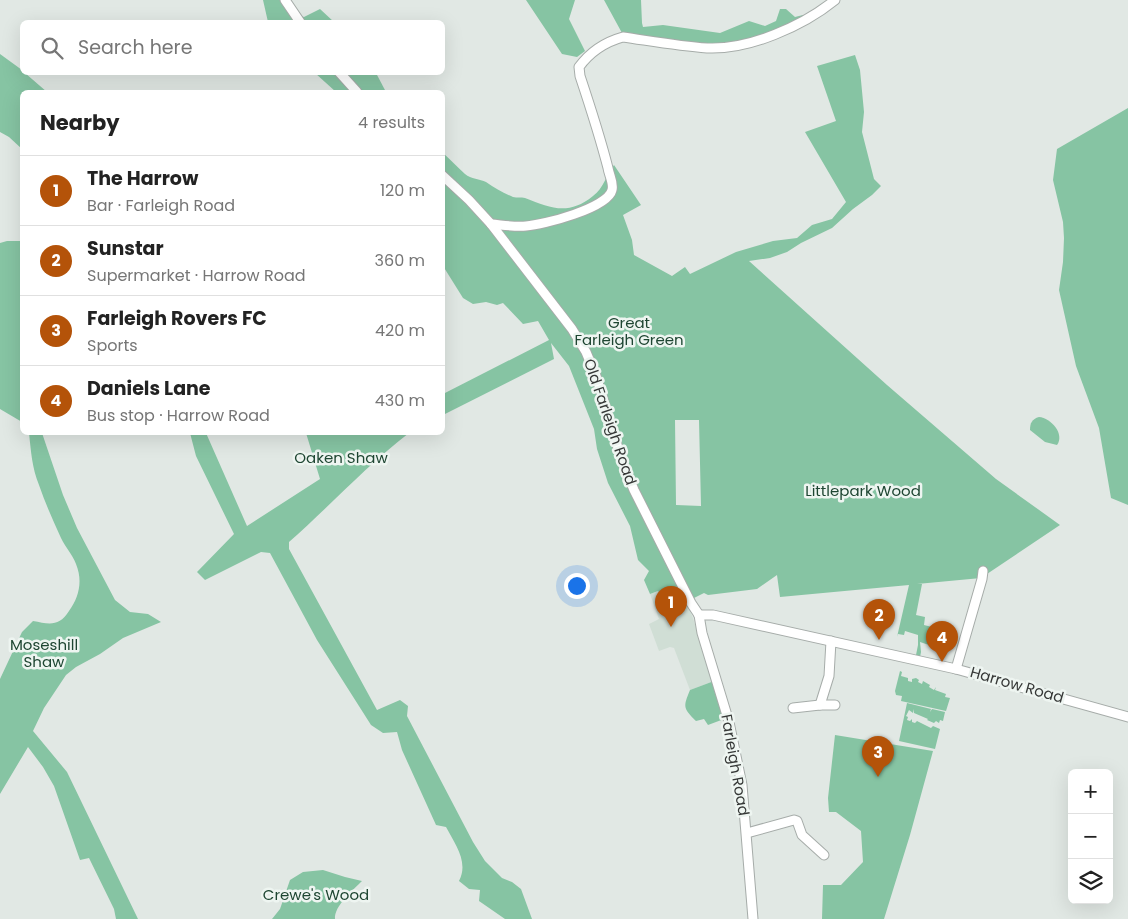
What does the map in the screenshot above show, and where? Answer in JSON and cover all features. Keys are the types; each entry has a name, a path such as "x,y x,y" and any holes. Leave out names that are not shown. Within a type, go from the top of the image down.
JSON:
{"street":[{"path":"285,0 299,20"},
{"path":"491,224 508,226 540,224 577,214 610,196 613,189 612,183 580,76 579,67 597,49 623,37 708,48 737,46 776,34 806,19 835,0"},
{"path":"343,75 355,90"},
{"name":"Old Farleigh Road","path":"445,178 469,200 504,240 572,329 586,352 596,376 622,460 634,490 691,603 699,615"},
{"path":"504,240 508,226"},
{"path":"956,668 983,571"},
{"name":"Harrow Road","path":"699,615 713,615 956,668 1128,717"},
{"name":"Farleigh Road","path":"699,615 702,633 723,701 742,785 753,919"},
{"path":"820,705 829,676 835,642"},
{"path":"792,708 836,705"},
{"path":"747,833 794,820 797,821 802,835 824,855"}],"shaded area":[{"path":"658,591 669,605 686,602 701,639 714,681 690,690 674,648 670,647 659,651 649,624 659,619 650,594"}],"green space":[{"path":"263,0 290,0 301,16 304,17 320,9 332,20 268,20"},
{"path":"526,0 575,0 569,19 585,51 577,57 562,54"},
{"path":"604,0 641,0 643,27 663,25 720,33 749,21 765,26 776,21 780,9 786,9 795,17 803,15 806,17 752,39 704,45 622,33"},
{"path":"0,54 20,69 20,75 27,75 45,90 20,90 20,147 0,132"},
{"path":"855,55 860,70 864,112 862,132 874,179 881,186 832,228 787,252 770,258 749,261 887,385 996,479 1060,525 981,578 917,584 922,584 916,615 925,617 924,625 940,629 937,643 930,642 930,640 929,645 920,642 920,657 916,655 918,635 905,631 904,635 898,634 897,637 909,585 780,597 777,575 757,589 708,595 704,593 686,602 669,606 658,591 650,594 644,580 649,571 638,560 630,526 608,483 597,449 594,429 569,366 551,343 554,359 445,414 445,393 549,340 538,321 523,324 503,303 497,305 486,302 473,304 463,298 445,269 445,155 470,177 486,182 513,197 525,198 543,205 559,208 575,206 593,196 600,189 614,165 641,205 623,215 632,240 634,255 672,276 685,267 690,274 736,252 773,241 797,238 812,225 832,219 846,202 805,132 836,121 817,66","holes":["675,420 699,420 701,506 676,505"]},
{"path":"317,75 377,75 385,90 334,90"},
{"path":"1128,108 1128,505 1111,498 1099,428 1076,366 1059,290 1064,238 1063,222 1053,180 1057,149"},
{"path":"20,241 20,421 0,409 0,243"},
{"path":"1039,417 1048,420 1056,427 1059,436 1057,445 1045,442 1030,430 1032,422"},
{"name":"Moseshill Shaw","path":"29,435 43,435 63,495 77,528 115,600 130,612 148,614 161,622 123,638 66,675 44,708 33,731 67,772 138,919 116,919 114,909 89,858 80,860 54,786 28,747 0,794 0,679 22,632 33,621 53,623 61,620 69,611 79,589 78,570 75,561 61,538 46,505 32,459"},
{"name":"Oaken Shaw","path":"191,435 207,435 247,526 320,479 307,435 407,435 378,459 289,542 289,549 377,710 400,700 408,706 407,716 473,842 485,861 502,878 512,882 521,889 532,919 505,919 479,901 480,890 469,889 459,881 462,874 460,853 446,827 436,825 402,750 397,732 383,733 371,725 317,640 270,553 261,552 205,580 197,572 234,534 196,456"},
{"path":"900,671 902,672 901,676 908,678 908,681 912,682 912,679 916,678 919,680 918,682 922,684 923,681 934,690 936,687 935,690 946,694 945,697 950,698 946,711 901,701 902,696 896,695 895,691"},
{"path":"714,681 724,719 708,725 704,719 696,721 687,710 685,704 690,690"},
{"path":"907,703 931,709 930,712 932,709 945,712 943,721 940,720 939,723 936,721 934,723 914,713 914,709 913,713 909,710 906,716 908,717 907,720 910,721 912,719 912,722 915,723 917,721 931,728 933,726 940,729 935,749 899,741"},
{"path":"835,735 933,751 884,919 822,919 823,885 841,885 863,862 861,831 836,812 829,812 828,798"},
{"name":"Crewe's Wood","path":"323,870 362,881 341,904 335,919 272,919 280,909 290,880 303,872"}],"place":[{"name":"The Harrow","path":"671,627"},
{"name":"Sunstar","path":"879,640"},
{"name":"Daniels Lane","path":"942,662"},
{"name":"Farleigh Rovers FC","path":"878,777"}],"park label":[{"name":"Great Farleigh Green","path":"629,332"},
{"name":"Littlepark Wood","path":"863,491"}]}
